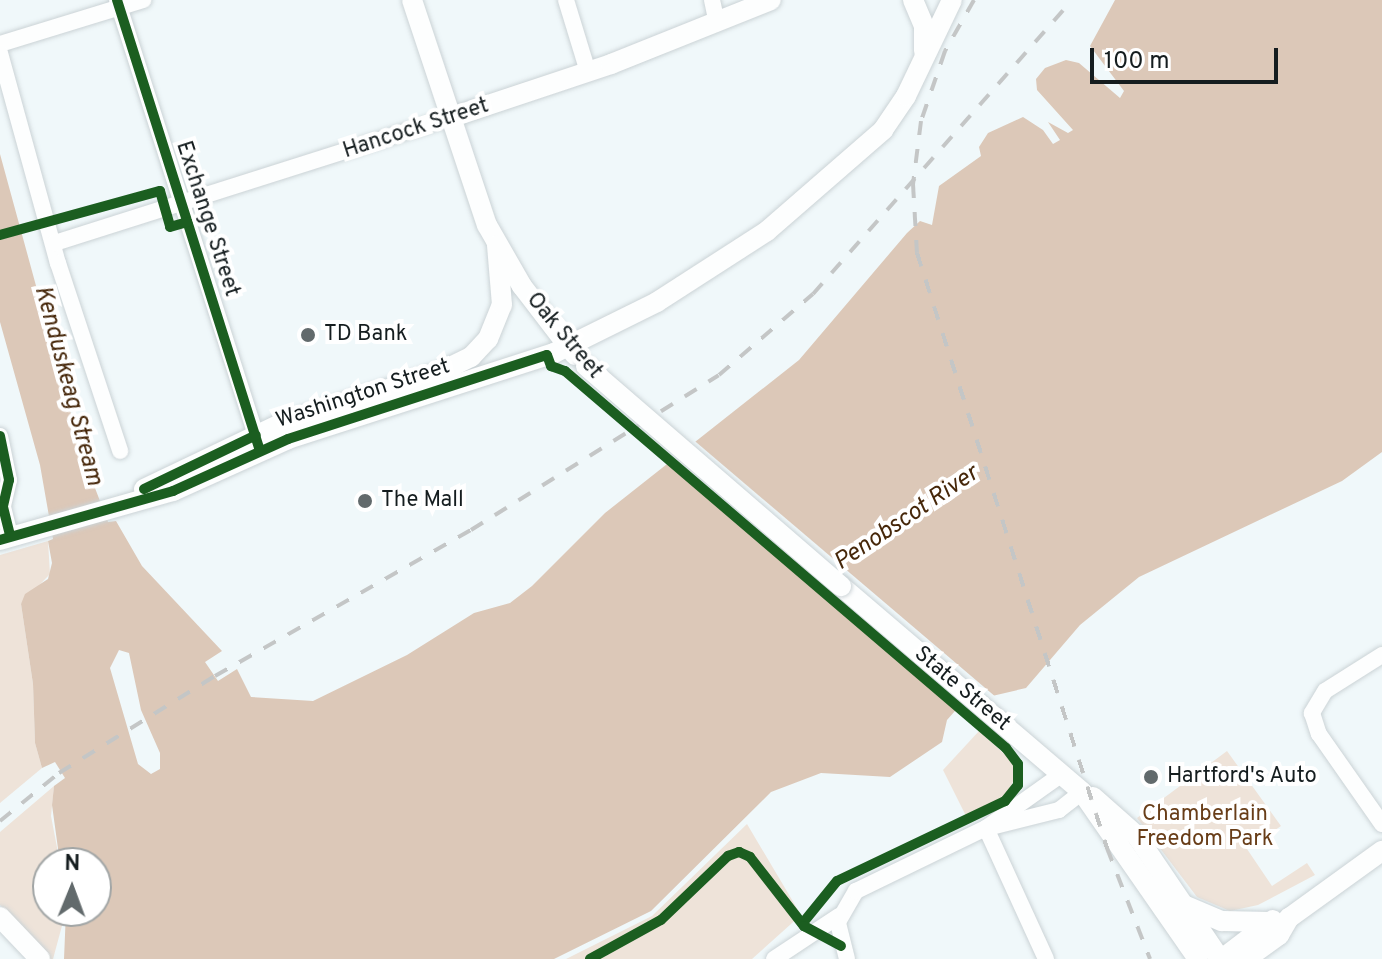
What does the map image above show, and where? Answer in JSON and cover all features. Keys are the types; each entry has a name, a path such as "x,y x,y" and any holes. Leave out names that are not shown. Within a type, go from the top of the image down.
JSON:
{"main road":[{"name":"Oak Street","path":"412,0 449,118 497,245 568,347 586,366 841,586"},
{"name":"Hancock Street","path":"449,118 588,72 771,0"},
{"path":"913,0 925,33 921,63"},
{"name":"Washington Street","path":"258,443 568,347 672,293 767,231 883,130 952,0"},
{"name":"Washington Street","path":"5,538 103,508 471,357 500,314 503,280 497,245"},
{"name":"State Street","path":"841,586 1082,792 1125,823 1221,959"},
{"name":"State Street","path":"1082,792 1198,959"},
{"path":"1221,959 1382,851"},
{"path":"1186,906 1222,921 1279,920"},
{"path":"0,917 40,959"},
{"path":"1246,959 1279,935 1279,920"}],"street":[{"path":"0,44 118,4 143,0"},
{"path":"566,0 588,72"},
{"path":"712,0 717,23"},
{"name":"Exchange Street","path":"118,4 258,443"},
{"path":"0,53 120,451"},
{"name":"Hancock Street","path":"55,243 449,118"},
{"path":"0,436 9,480 3,511 5,538"},
{"path":"1382,655 1325,691 1313,708 1319,734 1382,824"},
{"path":"774,959 839,916 863,885 986,828 1062,774"},
{"path":"986,828 1042,817 1082,792"},
{"path":"986,828 1046,959"},
{"path":"839,916 847,959"}],"green space":[{"path":"48,541 50,574 21,604 33,684 35,743 42,768 0,803 0,555"},
{"path":"979,731 1013,762 1016,776 1005,797 966,816 943,770"},
{"name":"Chamberlain Freedom Park","path":"1227,751 1281,826 1247,849 1272,886 1307,863 1315,875 1258,905 1230,911 1197,897 1137,818"},
{"path":"54,786 51,816 57,847 32,847 32,927 62,927 53,959 38,959 19,925 0,905 0,832"},
{"path":"747,824 801,915 752,959 566,959 652,916"}],"water":[{"name":"Penobscot River","path":"1115,0 1382,0 1382,452 1342,481 1139,577 1080,625 1026,688 962,703 947,720 942,742 890,777 821,773 771,792 651,911 554,959 64,959 65,927 112,927 112,847 58,847 52,805 54,786 65,778 55,762 42,768 35,743 33,684 21,604 25,594 48,579 52,563 48,541 53,539 40,465 0,322 0,154 82,454 108,522 116,521 142,566 222,651 205,662 218,681 237,669 251,697 313,701 407,655 474,613 510,603 532,586 605,513 799,360 907,233 920,221 932,225 939,186 981,156 979,147 988,133 1023,117 1043,130 1053,144 1060,140 1048,122 1068,133 1073,130 1037,90 1036,79 1045,68 1066,60 1079,63 1120,98 1124,91 1090,46","holes":["119,650 129,653 141,710 160,753 160,769 151,774 138,764 110,668"]}],"pier":[{"path":"690,437 997,698 958,711 663,459"}],"railway":[{"path":"974,0 945,51 921,121 913,184 917,253 1107,848 1150,959"},
{"path":"0,821 59,773 215,676 471,530 719,375 813,294 1072,0"}],"cycle path":[{"path":"117,0 260,450"},
{"path":"0,235 160,191 170,227 187,222"},
{"path":"0,540 173,491 288,439 547,355 551,366 565,371 1006,748 1018,764 1018,785 1005,801 837,881 802,924"},
{"path":"144,489 256,435"},
{"path":"0,436 9,480 3,507 10,536"},
{"path":"590,959 661,920 728,856 739,852 750,857 804,926 841,946"}],"place":[{"name":"TD Bank","path":"308,335"},
{"name":"The Mall","path":"365,501"},
{"name":"Hartford's Auto","path":"1151,777"}],"water label":[{"name":"Kenduskeag Stream","path":"67,386"}]}
